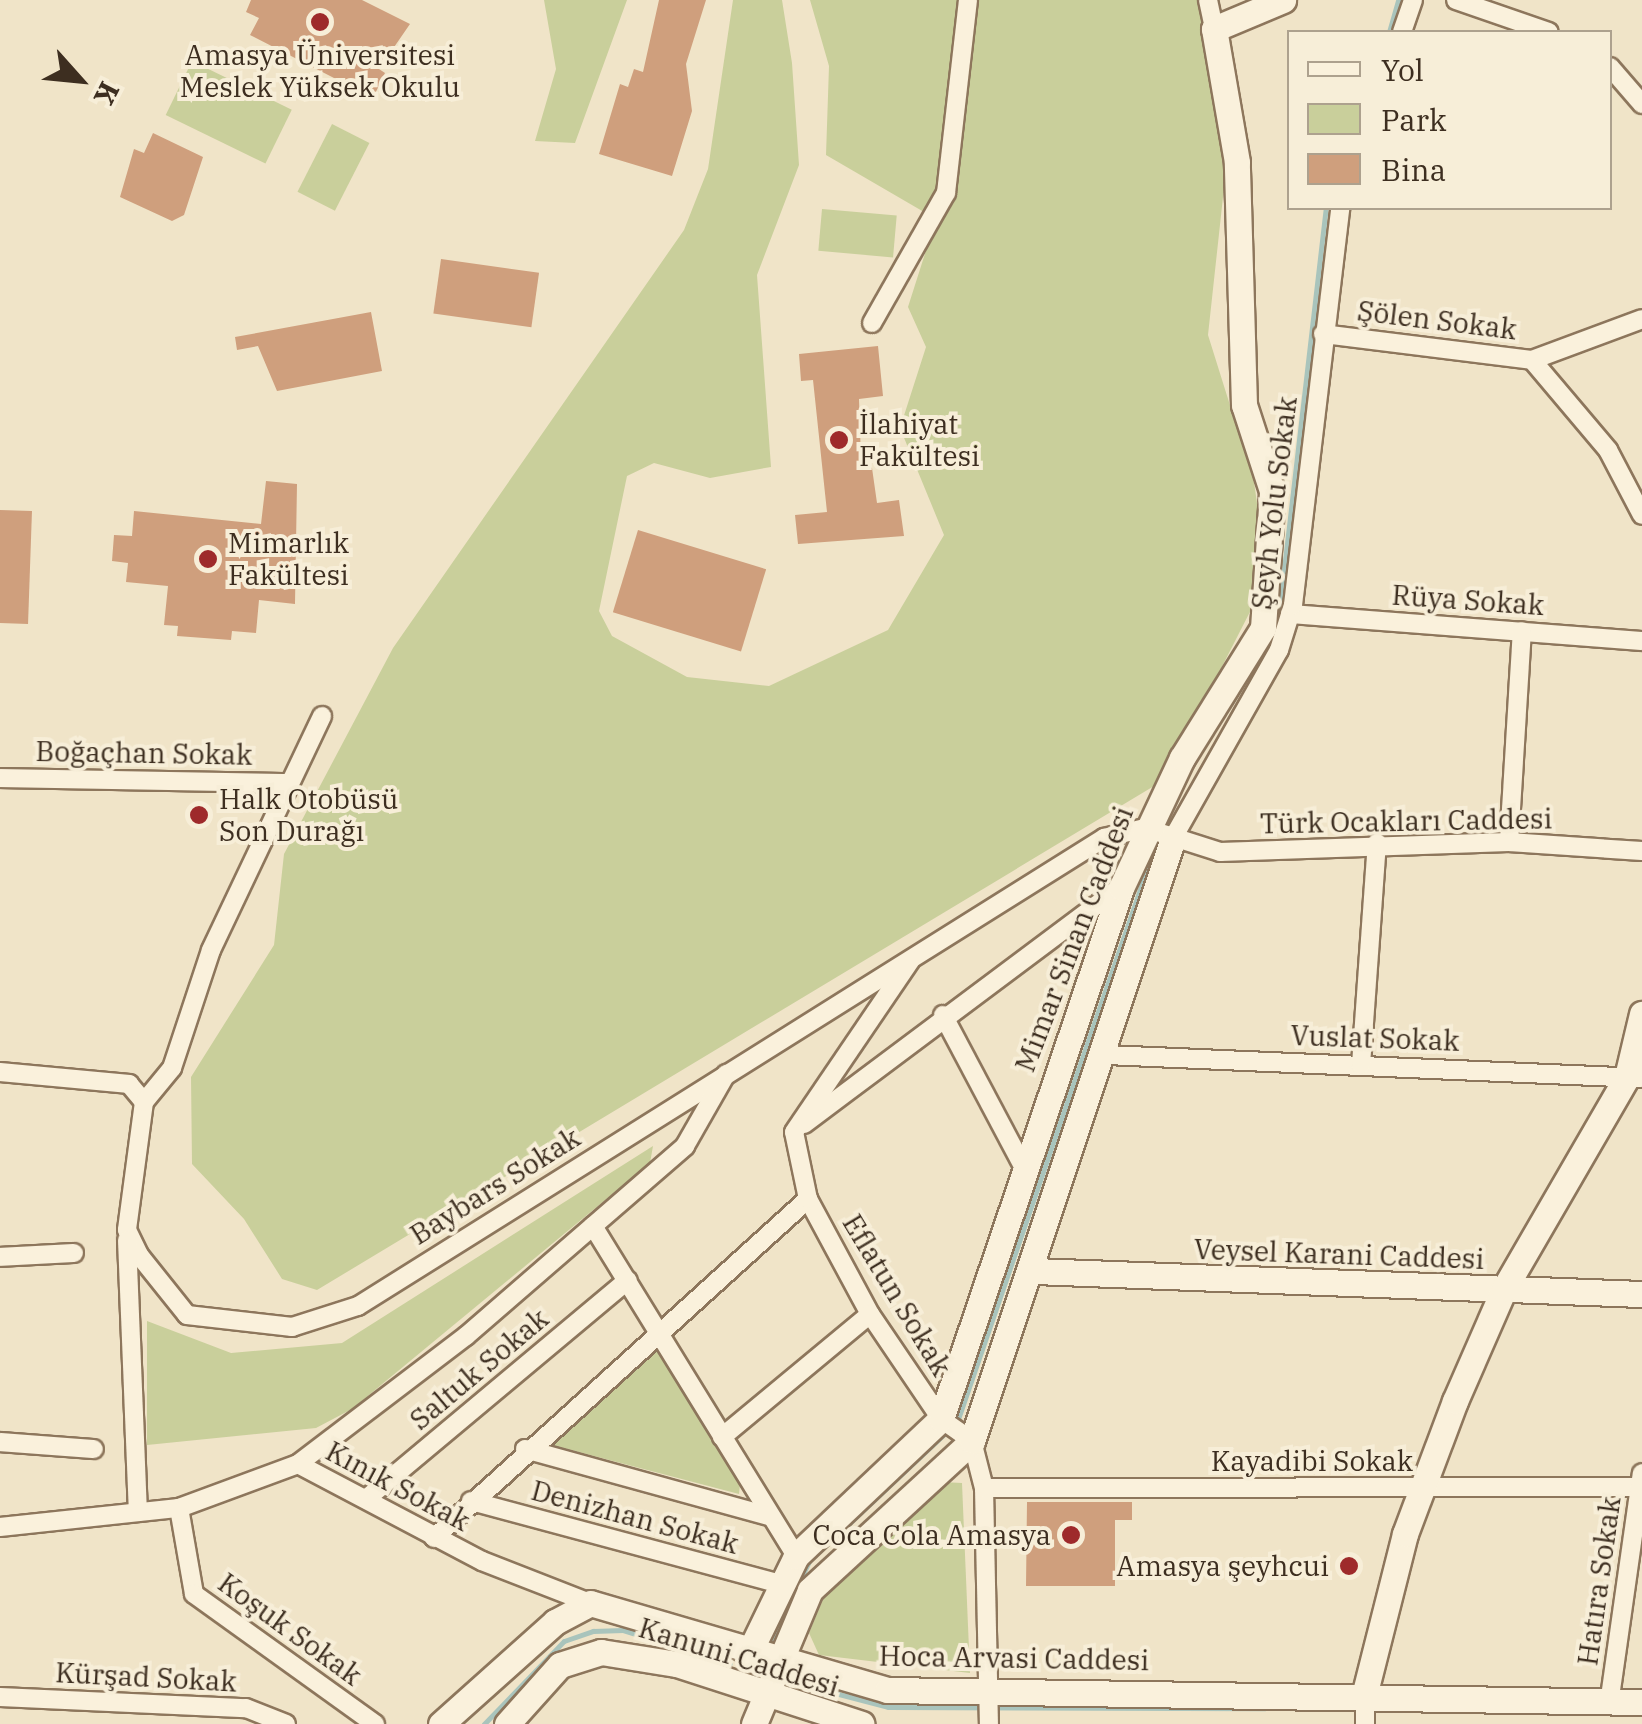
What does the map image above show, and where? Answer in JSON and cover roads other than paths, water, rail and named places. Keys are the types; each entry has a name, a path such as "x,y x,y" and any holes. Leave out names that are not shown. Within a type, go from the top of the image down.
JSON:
{"street":[{"path":"872,324 946,192 968,0"},
{"path":"1208,0 1214,29 1283,0"},
{"path":"1403,30 1413,0"},
{"path":"1456,0 1543,30"},
{"name":"Mimar Sinan Caddesi","path":"749,1653 796,1556 941,1419 1022,1164 1145,828 1263,628 1271,556 1272,492 1244,405 1234,321 1242,226 1214,29"},
{"path":"1612,68 1642,104"},
{"name":"Şeyh Yolu Sokak","path":"1173,838 1290,614 1340,210"},
{"path":"1532,360 1642,319"},
{"name":"Şölen Sokak","path":"1323,334 1532,360 1608,450 1642,515"},
{"name":"Rüya Sokak","path":"1290,614 1642,640"},
{"path":"1509,842 1522,632"},
{"path":"138,1512 127,1230 144,1102 172,1068 211,950 322,716"},
{"name":"Boğaçhan Sokak","path":"0,778 288,783"},
{"name":"Türk Ocakları Caddesi","path":"1145,828 1220,852 1378,843 1509,842 1642,851"},
{"name":"Baybars Sokak","path":"127,1230 186,1315 292,1327 358,1306 916,952 1104,838 1145,828"},
{"name":"Mimar Sinan Caddesi","path":"754,1724 761,1694 810,1590 842,1552 972,1441 1034,1272 1173,838"},
{"path":"1361,1065 1378,843"},
{"path":"794,1132 943,1015 1121,888"},
{"path":"794,1132 916,952"},
{"path":"1366,1724 1366,1692 1422,1489 1504,1289 1635,1078 1642,1014"},
{"path":"943,1015 1022,1164"},
{"name":"Vuslat Sokak","path":"1106,1055 1635,1078"},
{"path":"0,1072 80,1074 129,1084 144,1102"},
{"path":"298,1464 593,1226 684,1146 726,1072"},
{"name":"Eflatun Sokak","path":"794,1132 808,1199 870,1314 941,1419"},
{"path":"434,1538 525,1448 808,1199"},
{"path":"593,1226 796,1556"},
{"path":"0,1257 74,1253"},
{"name":"Veysel Karani Caddesi","path":"1034,1272 1642,1294"},
{"name":"Saltuk Sokak","path":"366,1499 628,1280"},
{"path":"722,1438 870,1314"},
{"path":"941,1419 972,1441 984,1488 989,1724"},
{"path":"0,1442 94,1449"},
{"path":"525,1448 768,1516"},
{"name":"Kınık Sokak","path":"0,1528 180,1508 298,1464 434,1538 590,1604"},
{"name":"Hatıra Sokak","path":"1610,1697 1642,1473"},
{"name":"Kayadibi Sokak","path":"984,1488 1641,1487"},
{"name":"Denizhan Sokak","path":"471,1502 784,1585"},
{"name":"Koşuk Sokak","path":"180,1508 194,1594 375,1724"},
{"path":"440,1724 555,1622 590,1604"},
{"name":"Hoca Arvasi Caddesi","path":"590,1604 779,1662 887,1690 1366,1692 1610,1697 1642,1702"},
{"name":"Kanuni Caddesi","path":"507,1724 577,1654 626,1653 862,1724"},
{"name":"Kürşad Sokak","path":"0,1696 246,1708 286,1724"}],"waterway":[{"path":"1390,30 1398,0"},
{"path":"1231,703 1278,621 1326,210"},
{"path":"772,1639 809,1561 957,1422 1157,840"},
{"path":"484,1724 564,1641 593,1631 623,1630 730,1664"},
{"path":"789,1681 888,1707 1265,1708"}],"place":[{"name":"Amasya Üniversitesi Meslek Yüksek Okulu","path":"320,22"},
{"name":"İlahiyat Fakültesi","path":"839,440"},
{"name":"Mimarlık Fakültesi","path":"208,559"},
{"name":"Halk Otobüsü Son Durağı","path":"199,815"},
{"name":"Coca Cola Amasya","path":"1071,1535"},
{"name":"Amasya şeyhcui","path":"1349,1566"}]}
